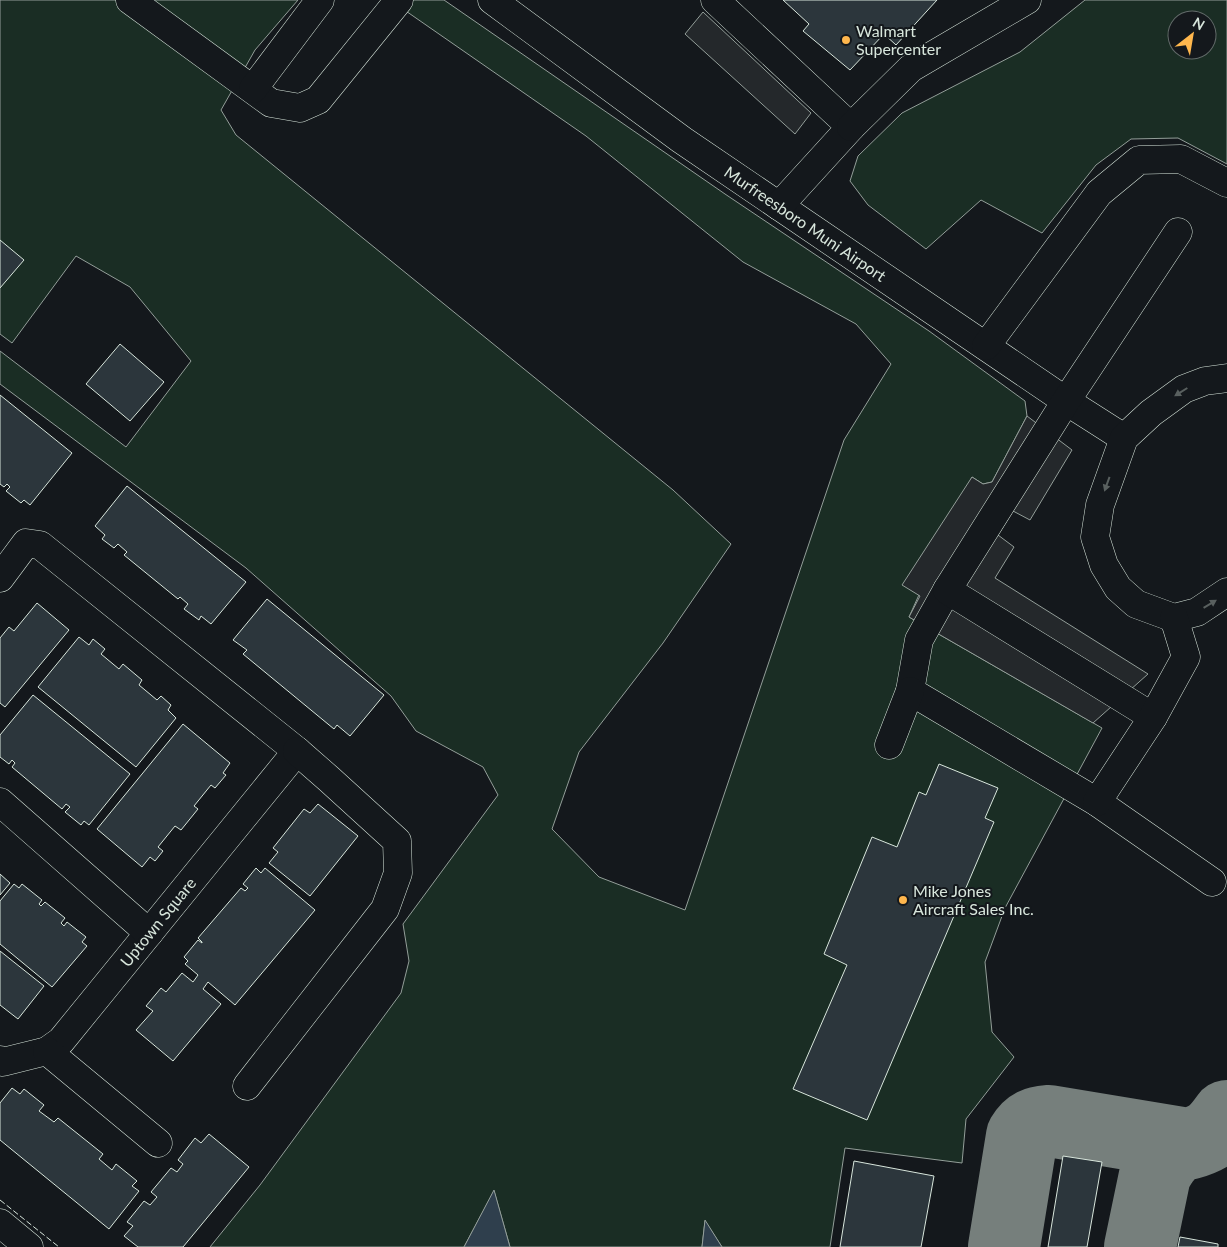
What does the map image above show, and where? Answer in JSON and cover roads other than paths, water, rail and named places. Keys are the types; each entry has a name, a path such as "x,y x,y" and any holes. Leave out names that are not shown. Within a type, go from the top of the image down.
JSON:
{"street":[{"path":"130,0 271,103 300,108 318,100 399,0"},
{"path":"253,89 320,0"},
{"name":"Murfreesboro Muni Airport","path":"492,0 682,140 1066,401 1124,438"},
{"path":"715,0 851,127"},
{"path":"779,206 851,127 911,68 1026,0"},
{"path":"986,346 1099,192 1139,160 1181,160 1227,183"},
{"path":"889,745 910,691 919,640 946,590 1066,401 1178,232"},
{"path":"1227,378 1205,381 1184,389 1151,413 1124,438 1100,505 1095,536 1104,565 1118,588 1136,604 1174,618 1197,612 1227,592"},
{"path":"0,578 8,550 26,543 40,545 297,751 329,778 396,841 398,873 385,909 247,1086"},
{"path":"946,590 1153,717"},
{"path":"1097,802 1153,717 1186,657 1174,618"},
{"path":"910,691 1097,802 1212,882"},
{"name":"Uptown Square","path":"0,1060 3,1062 46,1052 61,1041 297,751"},
{"path":"0,802 149,932"},
{"path":"46,1052 158,1143"},
{"path":"0,1223 29,1247"}],"water":[{"path":"494,1190 510,1247 464,1247"},
{"path":"705,1220 722,1247 702,1247"}],"place":[{"name":"Walmart Supercenter","path":"846,40"},
{"name":"Mike Jones Aircraft Sales Inc.","path":"903,900"}]}
